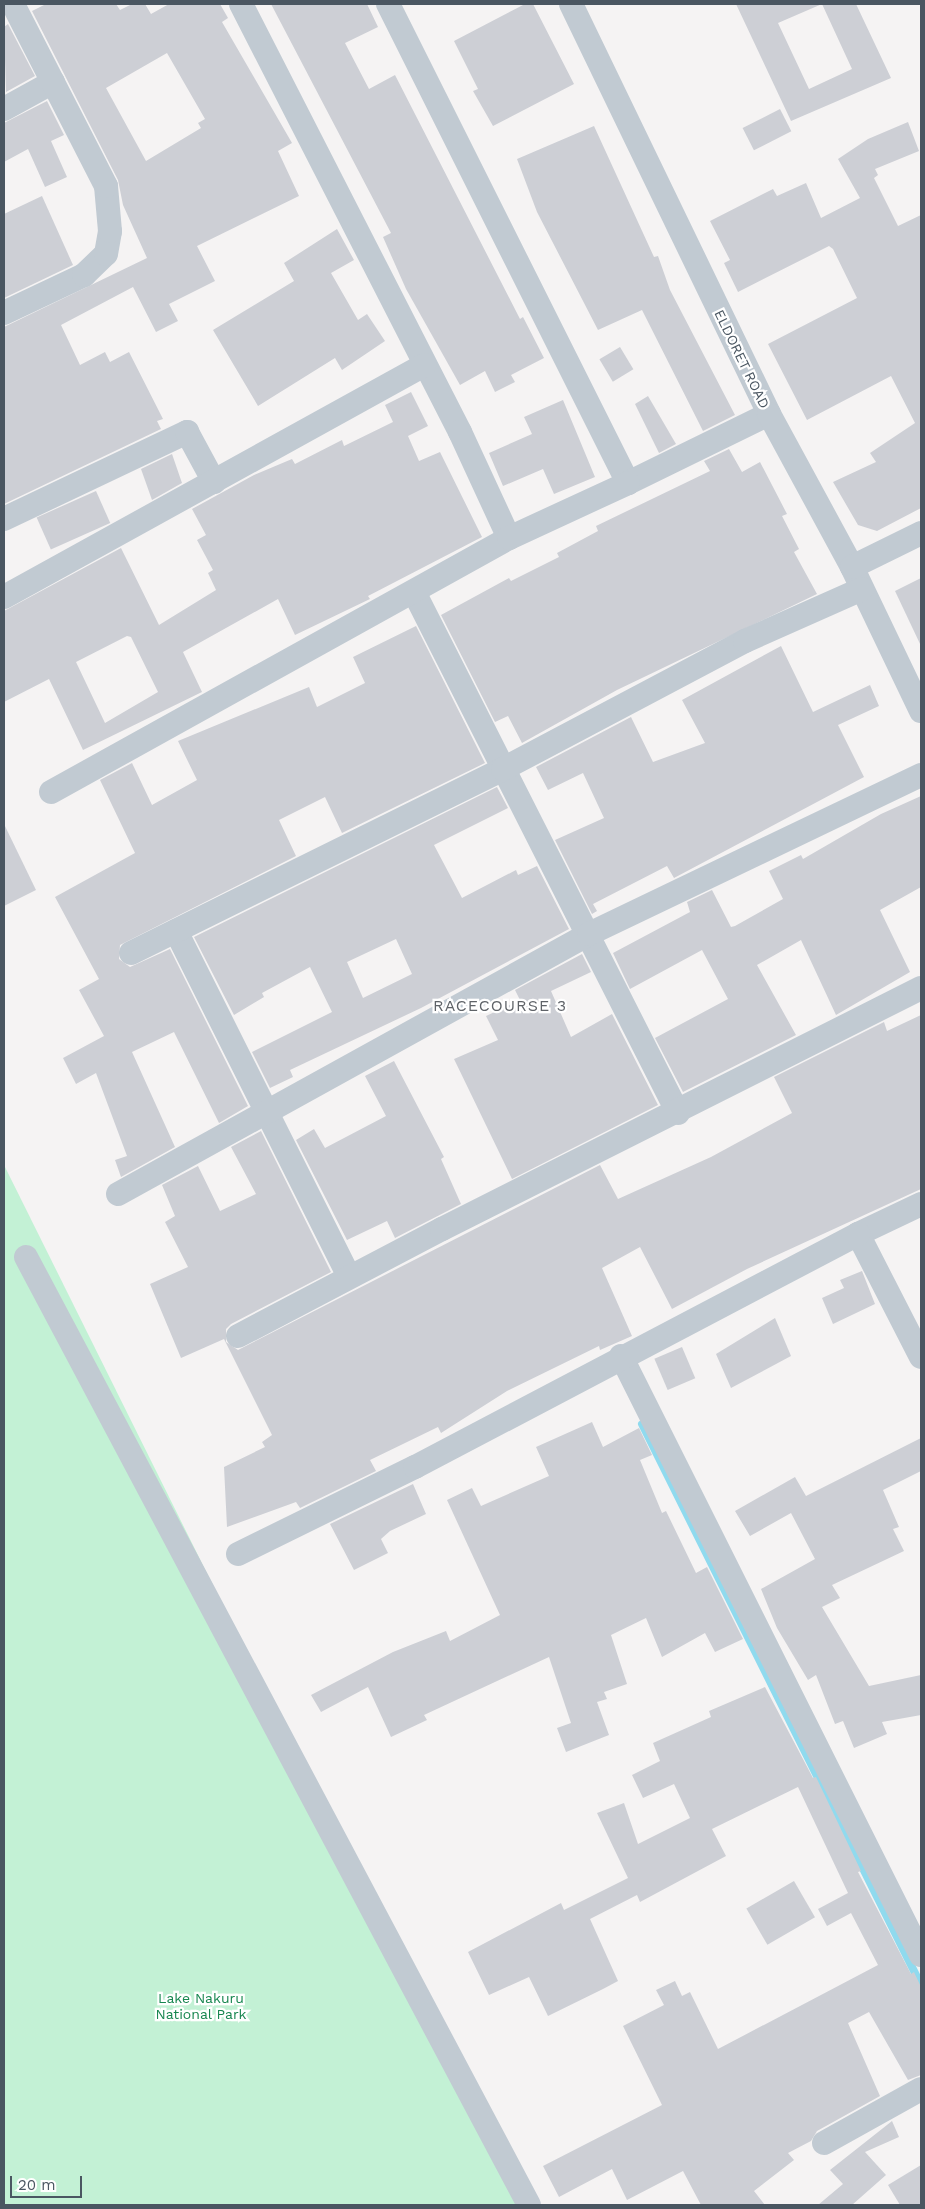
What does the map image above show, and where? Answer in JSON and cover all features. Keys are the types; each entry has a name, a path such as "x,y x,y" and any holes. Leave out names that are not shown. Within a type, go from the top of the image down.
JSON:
{"street":[{"path":"4,313 84,275 106,254 110,232 106,186 13,4"},
{"path":"240,4 424,365 509,538"},
{"path":"388,4 628,483"},
{"name":"ELDORET ROAD","path":"570,4 769,414 852,567 921,710"},
{"path":"4,109 54,82"},
{"path":"4,597 424,365"},
{"path":"52,792 509,538 628,483 769,414"},
{"path":"4,519 187,432 214,482"},
{"path":"852,567 921,533"},
{"path":"132,954 503,769 745,641 862,589"},
{"path":"414,592 589,934 678,1113"},
{"path":"118,1194 589,934 921,775"},
{"path":"176,931 349,1276"},
{"path":"238,1336 349,1276 678,1113 921,988"},
{"path":"238,1554 415,1466 621,1356 858,1234 921,1204"},
{"path":"858,1234 921,1357"},
{"path":"26,1257 528,2205"},
{"path":"621,1356 921,1955"},
{"path":"824,2143 921,2089"}],"green space":[{"name":"Lake Nakuru National Park","path":"4,1165 521,2205 4,2205"}],"building":[{"path":"46,4 116,4 120,10 132,4 145,4 151,14 169,4 220,4 228,18 222,22 292,143 278,151 299,196 197,246 215,281 169,304 178,321 156,332 133,287 61,325 80,365 105,352 110,362 129,352 163,419 157,421 161,429 4,504 4,327 147,258 123,205 118,180 32,11","holes":["167,53 205,119 198,123 201,128 146,161 106,88"]},
{"path":"271,4 367,4 378,27 345,43 369,89 395,75 520,319 523,317 544,358 511,375 515,382 495,392 485,371 460,385 406,289 383,237 391,233"},
{"path":"525,4 533,4 574,84 493,126 473,91 478,89 454,41"},
{"path":"736,4 822,4 856,4 891,78 791,121","holes":["822,4 852,69 809,89 778,23"]},
{"path":"8,24 35,76 6,92 4,27"},
{"path":"47,101 64,135 51,141 67,177 45,187 28,149 4,162 4,123"},
{"path":"780,109 791,131 754,150 743,128"},
{"path":"908,122 919,151 875,169 878,175 874,178 898,226 921,215 921,508 877,531 858,525 833,482 876,462 870,453 915,423 891,376 807,420 768,344 857,298 833,249 829,246 738,292 724,263 730,260 710,221 773,189 777,196 806,183 821,218 860,198 838,159 868,139"},
{"path":"594,126 654,257 658,256 670,290 735,415 703,431 642,310 598,330 537,212 517,159"},
{"path":"42,196 73,265 4,298 4,214"},
{"path":"337,229 354,260 331,273 358,320 367,314 385,341 342,370 335,358 258,406 213,330 294,281 284,263"},
{"path":"620,347 633,369 613,382 599,359"},
{"path":"411,392 428,426 408,436 419,461 440,452 482,537 368,596 370,599 295,635 278,599 183,652 202,692 83,750 49,679 4,702 4,611 121,548 159,625 216,590 208,573 213,570 197,540 206,535 192,509 254,475 292,459 295,464 342,440 344,446 393,422 385,405","holes":["127,636 131,637 158,692 105,723 76,662"]},
{"path":"648,396 676,444 659,453 635,404"},
{"path":"563,400 595,477 554,494 543,469 503,486 489,453 532,434 524,417"},
{"path":"729,449 742,472 760,462 787,514 782,516 799,549 794,552 817,594 617,690 522,743 508,716 495,722 441,615 509,578 511,581 559,557 557,553 598,531 596,526 710,471 704,461"},
{"path":"172,454 182,483 152,500 141,469"},
{"path":"96,491 110,523 51,549 37,517"},
{"path":"921,578 921,646 895,591"},
{"path":"416,626 485,763 342,833 325,797 279,820 296,856 120,945 119,959 130,967 170,949 248,1106 219,1123 174,1032 132,1052 175,1147 121,1177 115,1160 127,1156 96,1073 76,1084 63,1058 104,1036 79,990 99,979 55,897 135,853 100,780 132,763 152,805 197,780 178,741 309,687 317,707 365,683 353,657"},
{"path":"781,646 813,712 870,685 879,706 838,725 864,777 674,878 667,866 593,904 597,911 592,914 555,840 604,818 583,773 548,790 536,767 631,717 653,762 705,743 682,700"},
{"path":"497,787 508,808 434,845 462,898 516,870 518,875 537,866 569,929 421,1008 290,1070 293,1077 270,1088 252,1052 332,1012 310,967 262,993 264,997 234,1015 194,937","holes":["396,939 412,974 363,998 347,962"]},
{"path":"921,796 921,887 880,910 910,972 836,1015 801,940 757,965 796,1035 683,1092 655,1038 728,999 702,950 630,989 613,953 690,912 687,902 712,890 731,927 735,926 783,899 769,871 801,855 803,859 881,814"},
{"path":"4,824 36,890 4,906"},
{"path":"582,954 591,972 551,991 571,1037 612,1014 658,1105 512,1179 454,1059 498,1040 486,1016 520,1000 515,990"},
{"path":"921,1015 921,1189 747,1269 672,1309 640,1247 602,1268 632,1336 600,1350 599,1346 507,1391 441,1433 438,1427 370,1460 376,1471 300,1508 296,1502 227,1527 224,1467 265,1447 262,1442 272,1435 224,1339 181,1358 150,1284 188,1267 165,1222 175,1216 162,1185 198,1166 220,1211 256,1194 231,1147 261,1131 331,1272 231,1324 226,1329 226,1342 238,1350 600,1165 618,1199 711,1157 792,1113 774,1077 884,1022 887,1031"},
{"path":"394,1061 444,1157 441,1159 461,1204 395,1238 387,1221 347,1240 296,1140 314,1129 325,1148 386,1116 365,1076"},
{"path":"862,1271 875,1304 833,1324 822,1298 844,1288 840,1280"},
{"path":"775,1318 791,1356 731,1388 716,1354"},
{"path":"682,1347 695,1378 668,1390 654,1359"},
{"path":"592,1422 603,1447 639,1428 652,1455 640,1460 662,1513 666,1511 696,1573 707,1567 743,1639 715,1652 705,1633 662,1657 646,1618 611,1635 627,1684 604,1692 607,1699 597,1702 609,1735 566,1752 557,1728 571,1723 549,1657 424,1715 427,1720 391,1737 368,1687 321,1712 311,1695 393,1652 446,1631 450,1641 500,1615 447,1500 472,1488 481,1506 549,1476 536,1447"},
{"path":"921,1438 921,1471 883,1490 899,1527 893,1529 904,1551 832,1585 840,1598 822,1607 869,1686 921,1675 921,1715 882,1722 887,1734 854,1748 843,1721 835,1724 816,1675 808,1680 777,1628 761,1589 815,1559 791,1513 750,1536 735,1511 795,1477 806,1496"},
{"path":"413,1484 426,1514 390,1531 381,1539 388,1553 354,1570 330,1524"},
{"path":"765,1687 813,1778 816,1777 861,1871 858,1872 911,1974 914,1972 921,1987 921,2075 908,2080 869,2012 848,2023 880,2096 817,2131 811,2141 788,2153 794,2160 754,2191 765,2205 701,2205 683,2171 627,2200 612,2169 559,2197 543,2166 662,2105 623,2026 664,2005 656,1990 675,1981 682,1996 690,1992 718,2049 878,1965 851,1913 827,1926 818,1909 848,1893 798,1787 712,1829 726,1856 640,1902 637,1895 590,1919 618,1981 603,1989 548,2016 529,1977 489,1995 468,1952 561,1903 564,1910 628,1878 597,1813 624,1803 638,1844 690,1818 674,1784 643,1798 632,1775 660,1761 653,1743 711,1717 709,1711"},
{"path":"794,1881 815,1917 767,1945 746,1908"},
{"path":"892,2121 899,2137 865,2152 886,2175 852,2205 818,2205 843,2184 830,2170"},
{"path":"921,2165 921,2205 900,2205 888,2185"}],"waterway":[{"path":"642,1424 921,1985"}],"district":[{"name":"RACECOURSE 3","path":"500,1006"}]}
